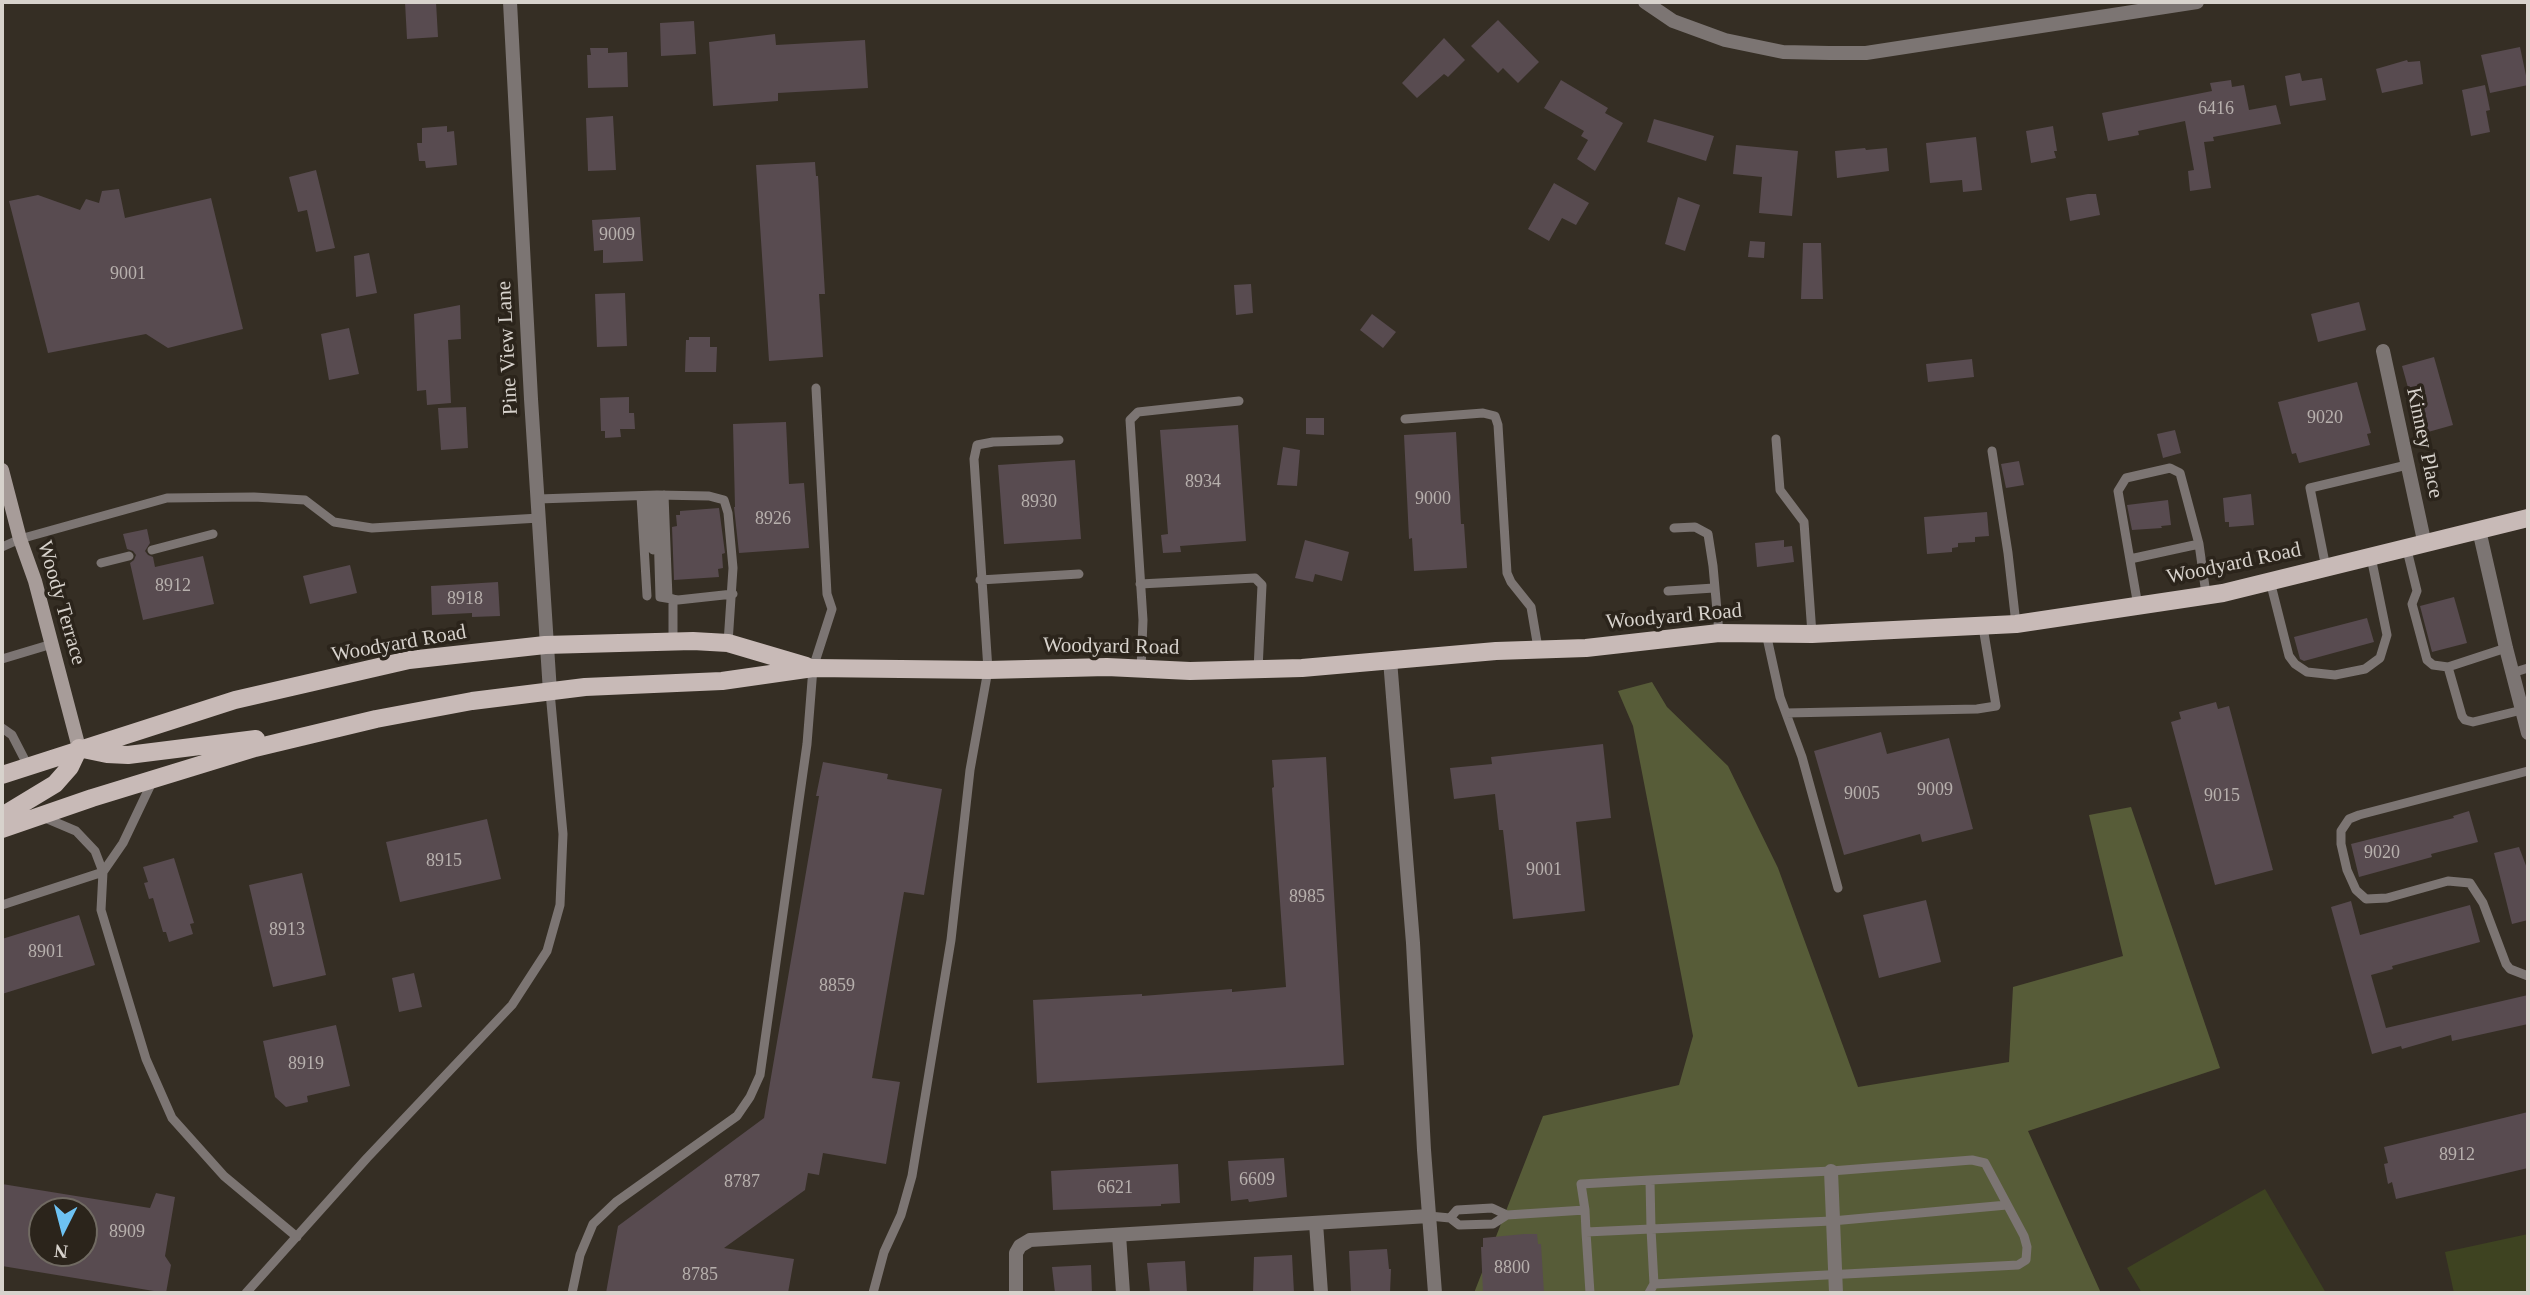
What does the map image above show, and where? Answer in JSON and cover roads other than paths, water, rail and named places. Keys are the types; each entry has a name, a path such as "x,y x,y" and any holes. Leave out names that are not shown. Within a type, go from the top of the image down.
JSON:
{"main road":[{"name":"Woodyard Road","path":"2,829 255,748 328,730 472,701 585,688 722,681 813,668 988,670 1107,667 1141,670 1258,670 1538,648 1586,648 1719,633 1812,634 1983,627 2138,608 2223,593 2407,550 2528,518"},
{"name":"Woodyard Road","path":"2,775 79,748 236,700 396,663 545,645 673,641 728,643 813,668"},
{"path":"2,816 55,784 70,767 79,748 128,755 328,730"}],"street":[{"name":"Pine View Lane","path":"510,2 545,645 550,692"},
{"path":"1646,2 1673,21 1725,40 1783,52 1866,53 2197,2"},
{"name":"Kinney Place","path":"2382,351 2425,545"},
{"name":"Woody Terrace","path":"2,470 79,748"},
{"path":"2479,530 2528,733"},
{"path":"1390,660 1413,943 1435,1293"},
{"path":"1831,1171 1836,1293"},
{"path":"1016,1293 1016,1253 1020,1246 1030,1240 1429,1216"},
{"path":"1316,1223 1321,1293"},
{"path":"1119,1234 1123,1293"}],"lane":[{"path":"572,1293 580,1255 593,1224 616,1202 737,1116 760,1075 807,744 813,668 832,609 827,594 816,388"},
{"path":"1141,670 1143,620 1130,420 1138,412 1239,401"},
{"path":"1405,419 1483,413 1495,416 1498,425 1507,573 1531,607 1538,648"},
{"path":"1776,439 1780,490 1804,522 1812,634"},
{"path":"873,1293 884,1252 901,1215 912,1176 951,940 971,770 988,670 974,458 977,445 1059,440"},
{"path":"1992,451 2016,624"},
{"path":"2326,568 2310,488 2407,465"},
{"path":"2138,608 2117,497 2120,485 2126,478 2170,468 2180,473 2199,544 2206,594"},
{"path":"651,596 653,496"},
{"path":"653,496 660,597 694,599 733,594"},
{"path":"538,499 709,496 724,500 729,513 733,568 728,643"},
{"path":"2,547 20,538 167,498 254,497 305,500 334,522 372,528 539,518"},
{"path":"1674,528 1695,527 1708,534 1719,633"},
{"path":"152,550 213,534"},
{"path":"2130,559 2199,544"},
{"path":"2407,550 2417,591 2412,604 2427,660 2433,665 2448,667 2506,648"},
{"path":"101,563 129,556"},
{"path":"2270,581 2289,656 2295,664 2307,672 2335,675 2365,669 2380,658 2387,635 2371,557"},
{"path":"980,580 1079,574"},
{"path":"1140,584 1255,578 1262,585 1258,670"},
{"path":"1668,591 1714,588"},
{"path":"670,598 673,641"},
{"path":"1786,712 1978,709 1996,706 1983,627"},
{"path":"1766,633 1780,697 1802,757 1838,888"},
{"path":"2,659 52,644"},
{"path":"2448,667 2465,720 2473,722 2522,710"},
{"path":"2512,673 2528,668"},
{"path":"246,1293 367,1158 512,1004 547,951 560,905 564,834 550,692"},
{"path":"2,728 12,736 28,766"},
{"path":"2528,771 2359,815 2349,819 2341,831 2347,870 2356,890 2366,899 2387,898 2448,881 2470,883 2483,904 2506,964 2510,969 2528,976"},
{"path":"2,905 103,872 122,843 154,779"},
{"path":"40,816 76,831 95,851 103,872 101,910 146,1059 172,1118 225,1177 297,1237"},
{"path":"1590,1293 1581,1184 1650,1180 1831,1171 1972,1160 1984,1163 2007,1205 2027,1247 2026,1260 2018,1265 1652,1289 1650,1180"},
{"path":"1586,1232 1832,1222 2007,1205"},
{"path":"1450,1218 1457,1210 1492,1208 1507,1215 1585,1210"},
{"path":"1429,1216 1450,1218 1460,1225 1493,1224 1507,1215"}]}
